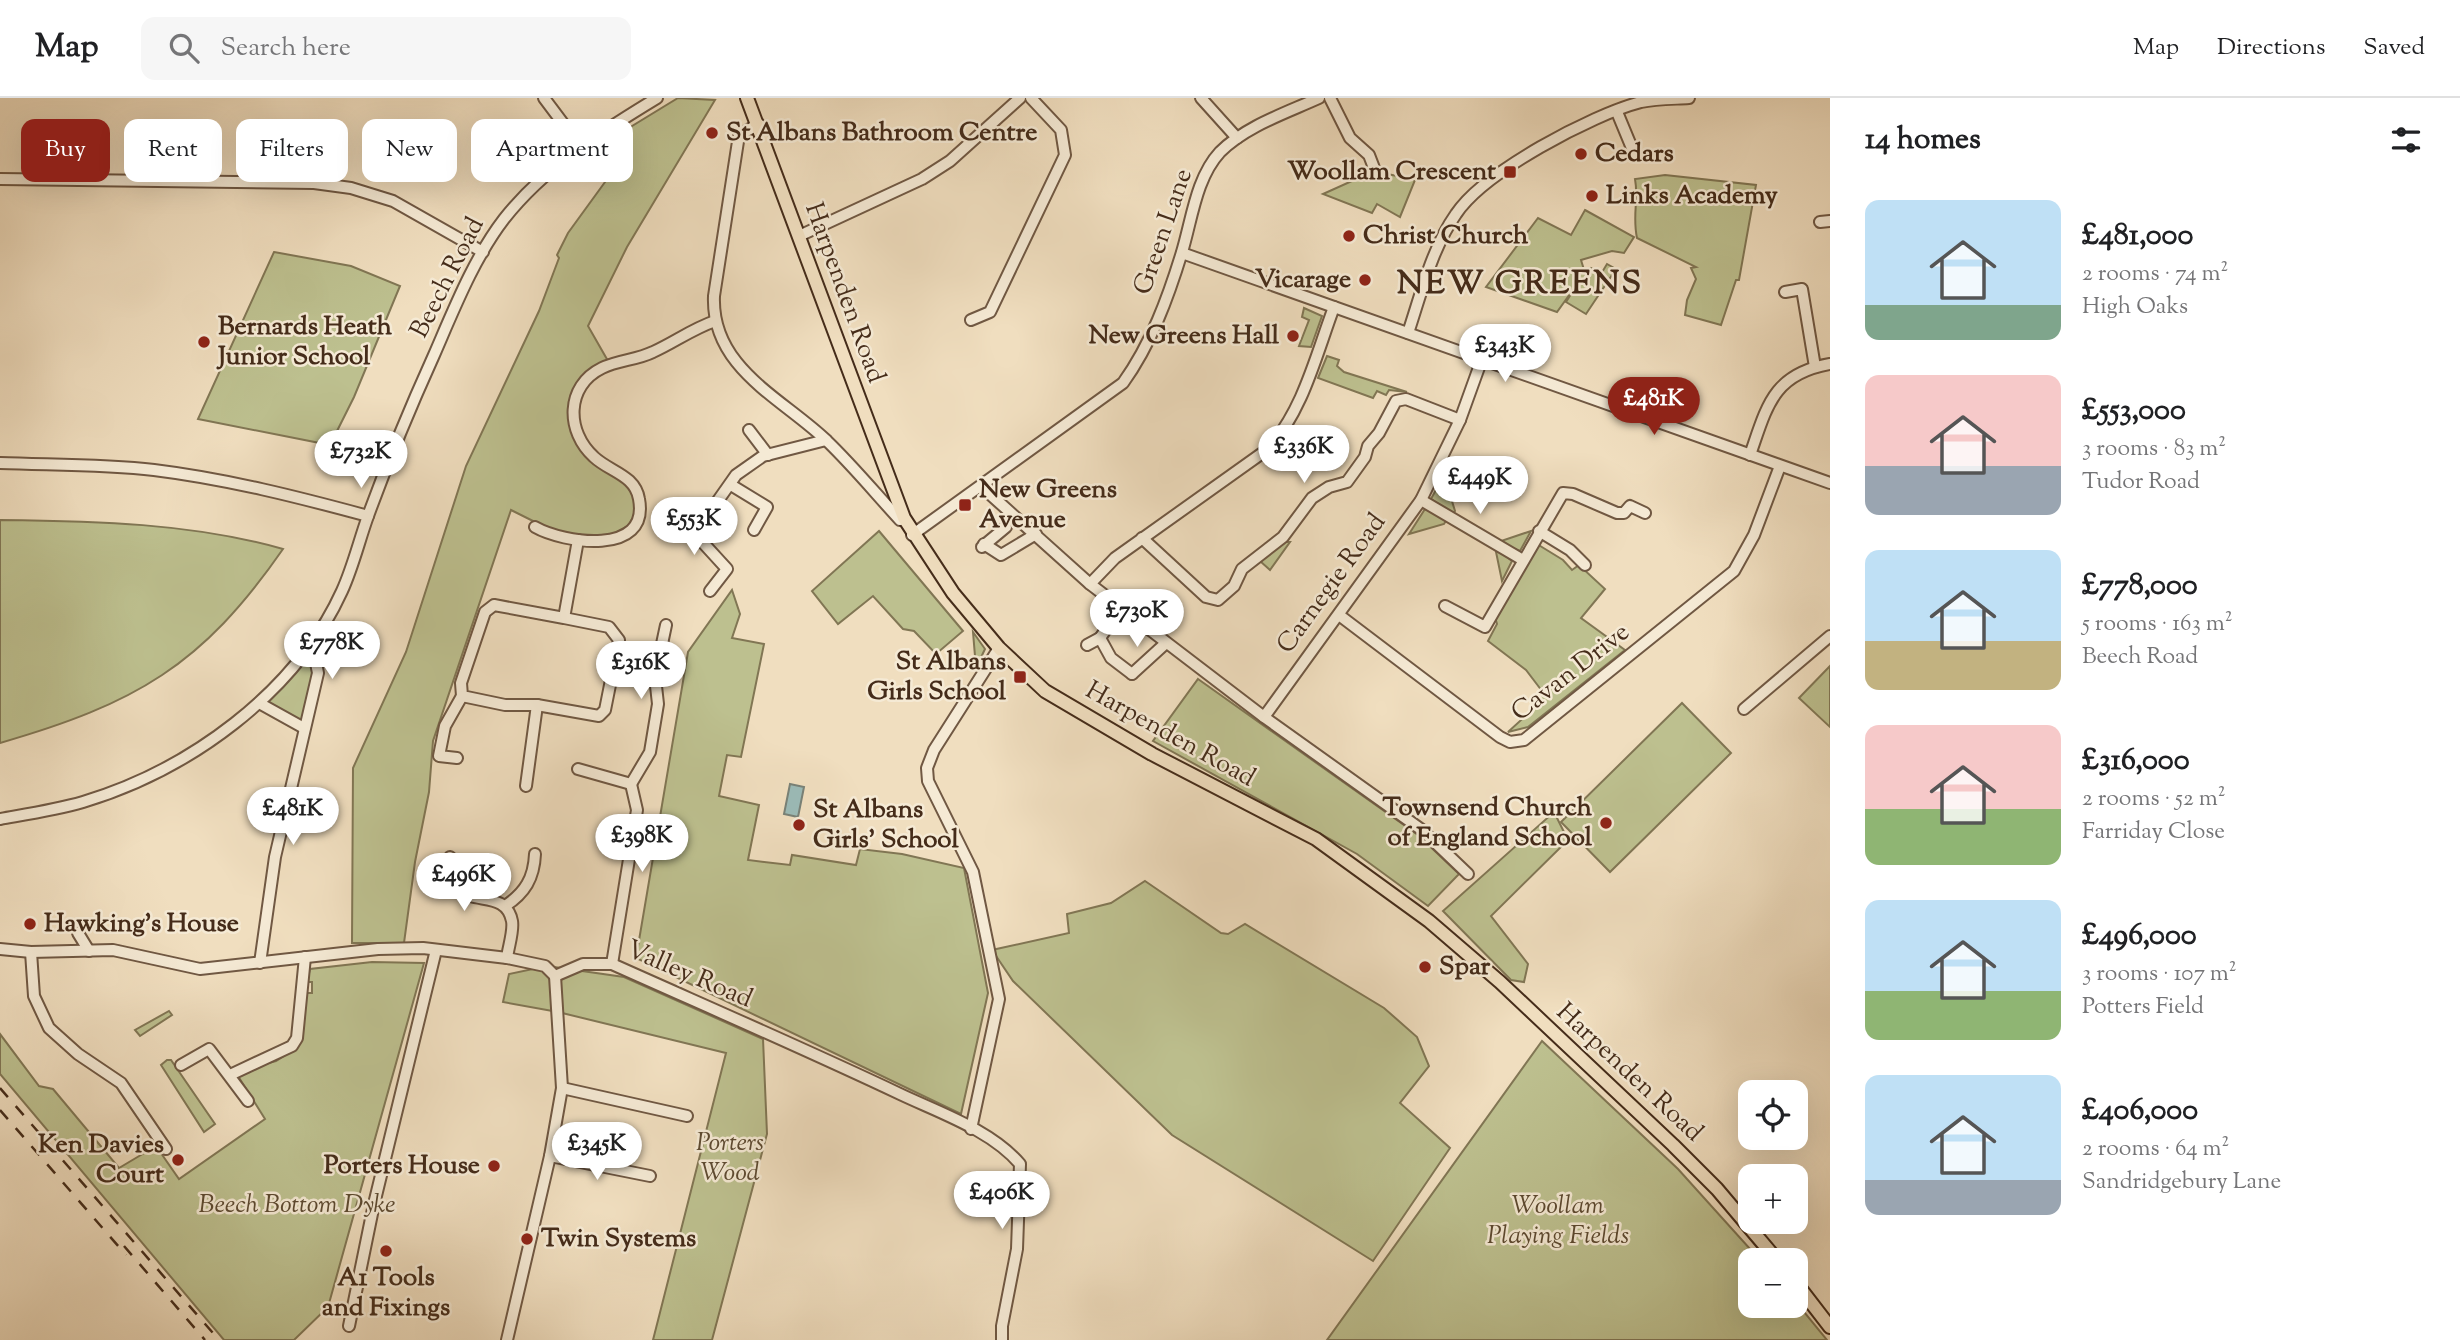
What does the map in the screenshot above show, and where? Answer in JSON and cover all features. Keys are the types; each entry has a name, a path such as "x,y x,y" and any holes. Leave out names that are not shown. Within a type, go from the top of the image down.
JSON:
{"main road":[{"name":"Harpenden Road","path":"747,98 759,124 879,457 912,535 953,593 999,648 1045,691 1152,754 1316,839 1429,921 1500,982 1674,1145 1717,1189 1767,1248"},
{"path":"1808,1299 1830,1327"}],"street":[{"path":"544,98 560,119"},
{"name":"Beech Road","path":"623,119 657,98"},
{"path":"799,236 922,179 950,161 1020,98"},
{"path":"971,320 990,312 1065,155 1064,135 1031,98"},
{"path":"1201,98 1237,138"},
{"name":"Green Lane","path":"912,535 1123,383 1143,353 1182,253 1199,191 1209,167 1237,138 1318,98"},
{"path":"1330,98 1350,138 1365,145 1374,168"},
{"path":"1408,333 1440,242 1465,201 1488,181 1530,153 1641,100 1689,98"},
{"path":"1617,112 1634,153"},
{"path":"759,124 739,135 715,296 715,321 726,346 744,370 778,404 826,440 900,520"},
{"path":"0,179 314,183 351,188 393,201 484,252"},
{"name":"Beech Road","path":"0,819 58,808 124,787 193,751 259,703 282,680 304,651 342,590 410,407 484,252 504,219 539,182"},
{"path":"1182,253 1830,483"},
{"path":"1785,292 1802,289 1815,367"},
{"path":"1090,584 1115,558 1268,449 1283,433 1294,413 1334,307"},
{"path":"535,527 555,536 578,540 610,541 624,534 637,518 640,504 636,490 628,479 592,456 576,432 573,413 581,386 602,368 652,353 692,329 715,321"},
{"name":"Carnegie Road","path":"1264,718 1421,499 1460,421 1482,359"},
{"path":"1750,455 1774,392 1791,377 1830,364"},
{"path":"1142,538 1206,597 1218,600 1234,586 1242,569 1283,537 1312,498 1329,487 1347,482 1365,457 1368,446 1379,433 1396,401 1406,399 1460,421"},
{"path":"749,430 768,455"},
{"path":"710,591 731,564 684,522 717,502 736,475 768,455 826,440"},
{"path":"0,463 82,464 156,470 245,486 368,516"},
{"name":"Cavan Drive","path":"1339,615 1500,737 1510,742 1524,740 1734,570 1754,536 1780,466"},
{"path":"984,484 992,496 1090,584 1264,718 1422,830 1468,874"},
{"path":"731,485 767,507 754,530"},
{"path":"1445,606 1485,627 1563,493 1573,494 1617,513 1624,513 1630,506 1645,513"},
{"path":"1421,499 1522,560"},
{"path":"981,544 1006,527"},
{"path":"1539,531 1570,550 1585,565"},
{"path":"981,544 1001,555 1036,534"},
{"path":"564,618 578,540"},
{"path":"981,544 990,558"},
{"path":"457,758 439,756 446,726 462,696 461,683 485,611 494,605 609,627 619,640 610,693 605,710 598,716 537,705 505,705 462,696"},
{"path":"612,964 637,810 631,784 650,752 658,704 654,677 666,625"},
{"path":"1087,645 1104,633 1111,658 1132,674 1134,687"},
{"path":"1744,709 1830,636"},
{"path":"1132,674 1166,643"},
{"path":"971,1129 999,999 973,873 928,781 927,768 934,750 999,648"},
{"path":"260,963 273,869 318,673 315,658 304,651"},
{"path":"259,703 304,728"},
{"path":"526,786 537,705"},
{"path":"578,769 631,784"},
{"path":"505,906 523,894 535,867 535,854"},
{"path":"450,857 449,876 459,891 471,898 492,899 505,906 513,922 506,958"},
{"path":"78,933 89,951"},
{"path":"0,949 31,952 113,950 200,969 378,949 436,950 506,958 545,966 555,976 562,1088 550,1156 508,1340"},
{"path":"349,1326 374,1204 436,950"},
{"path":"31,952 34,996 49,1028 78,1054 121,1083 166,1149"},
{"path":"230,1075 292,1046 297,1038 305,957"},
{"name":"Valley Road","path":"555,976 583,964 612,964 813,1053 971,1129 1020,1164 1017,1249 1002,1326 1002,1340"},
{"path":"181,1065 209,1049 248,1101"},
{"path":"562,1088 687,1116"},
{"path":"550,1156 650,1177"}],"green space":[{"path":"678,98 715,100 627,247 588,326 608,361 584,376 573,434 628,485 635,499 635,514 628,526 605,538 547,528 511,510 433,741 429,792 415,862 404,943 352,943 353,768 406,652 466,466 539,311 559,258 557,255 568,233 605,182 633,182 633,125"},
{"path":"1374,171 1415,180 1400,217 1377,204 1372,213 1323,194"},
{"path":"1665,175 1756,185 1739,280 1736,280 1721,325 1685,315 1687,300 1696,279 1691,268 1696,267 1637,238 1635,179"},
{"path":"1585,210 1634,237 1624,253 1612,251 1581,260 1585,273 1591,268 1601,274 1607,264 1616,269 1586,314 1566,302 1580,280 1557,312 1486,287 1538,218 1571,235"},
{"path":"274,252 351,266 400,286 354,397 330,445 198,419"},
{"path":"1304,308 1322,316 1311,347 1299,346 1309,320 1302,317"},
{"path":"1327,356 1339,360 1337,366 1344,372 1407,392 1389,390 1386,395 1377,391 1373,398 1318,378"},
{"path":"1444,475 1455,511 1452,514 1431,499"},
{"path":"1425,509 1447,519 1444,524 1409,534"},
{"path":"0,520 143,525 249,540 283,549 224,623 193,652 162,675 90,713 0,743"},
{"path":"879,531 963,631 936,654 914,631 903,629 873,596 838,624 812,591"},
{"path":"1531,531 1520,551 1498,542"},
{"path":"1281,542 1290,542 1270,570 1260,561"},
{"path":"1537,544 1563,560 1572,570 1579,565 1605,589 1581,618 1625,650 1528,727 1508,732 1532,710 1542,691 1526,670 1488,641 1497,624 1494,614"},
{"path":"1495,547 1512,561 1502,581"},
{"path":"732,590 740,614 732,638 764,644 741,757 727,755 719,796 759,805 748,860 790,865 792,855 856,865 860,849 902,854 964,868 988,993 961,1114 636,958 688,652"},
{"path":"973,632 985,649 976,668"},
{"path":"304,651 315,658 304,728 259,703"},
{"path":"1830,666 1830,727 1799,698"},
{"path":"1198,679 1418,835 1459,874 1428,906 1357,854 1153,741"},
{"path":"1682,703 1731,753 1610,872 1561,822"},
{"path":"1554,812 1568,840 1491,916 1528,964 1524,982 1511,980 1443,911"},
{"path":"1145,881 1221,933 1228,934 1245,924 1384,1008 1417,1037 1429,1066 1400,1103 1450,1148 1373,1261 1172,1135 1013,981 992,950 1069,933 1067,914 1111,903"},
{"name":"Beech Bottom Dyke","path":"372,962 424,963 328,1307 294,1340 224,1340 0,1074 0,1034 39,1086 53,1089 119,1168 156,1146 179,1179 265,1119 238,1076 246,1069 276,1061 295,1049 306,993 312,993 312,982 307,982 310,969"},
{"name":"Porters Wood","path":"547,966 624,977 763,1039 767,1134 712,1340 653,1340 726,1053 558,1012 503,1002 509,974"},
{"path":"169,1011 172,1015 140,1036 135,1030"},
{"name":"Woollam Playing Fields","path":"1542,1041 1678,1169 1749,1248 1738,1248 1738,1318 1808,1317 1827,1340 1327,1340"},
{"path":"171,1060 215,1124 204,1132 161,1065"}],"water":[{"path":"790,784 804,787 798,817 784,814"}],"railway":[{"path":"0,1088 219,1340"},
{"path":"0,1110 126,1255"},
{"path":"124,1246 205,1340"}],"place":[{"name":"St Albans Bathroom Centre","path":"712,133"},
{"name":"Cedars","path":"1581,154"},
{"name":"Woollam Crescent","path":"1510,172"},
{"name":"Links Academy","path":"1592,196"},
{"name":"Christ Church","path":"1349,236"},
{"name":"Vicarage","path":"1365,280"},
{"name":"New Greens Hall","path":"1293,336"},
{"name":"Bernards Heath Junior School","path":"204,342"},
{"name":"New Greens Avenue","path":"965,505"},
{"name":"St Albans Girls School","path":"1020,677"},
{"name":"Townsend Church of England School","path":"1606,823"},
{"name":"St Albans Girls' School","path":"799,825"},
{"name":"Hawking's House","path":"30,924"},
{"name":"Spar","path":"1425,967"},
{"name":"Ken Davies Court","path":"178,1160"},
{"name":"Porters House","path":"494,1166"},
{"name":"Twin Systems","path":"527,1239"},
{"name":"A1 Tools and Fixings","path":"386,1251"}],"district":[{"name":"NEW GREENS","path":"1520,285"}]}
